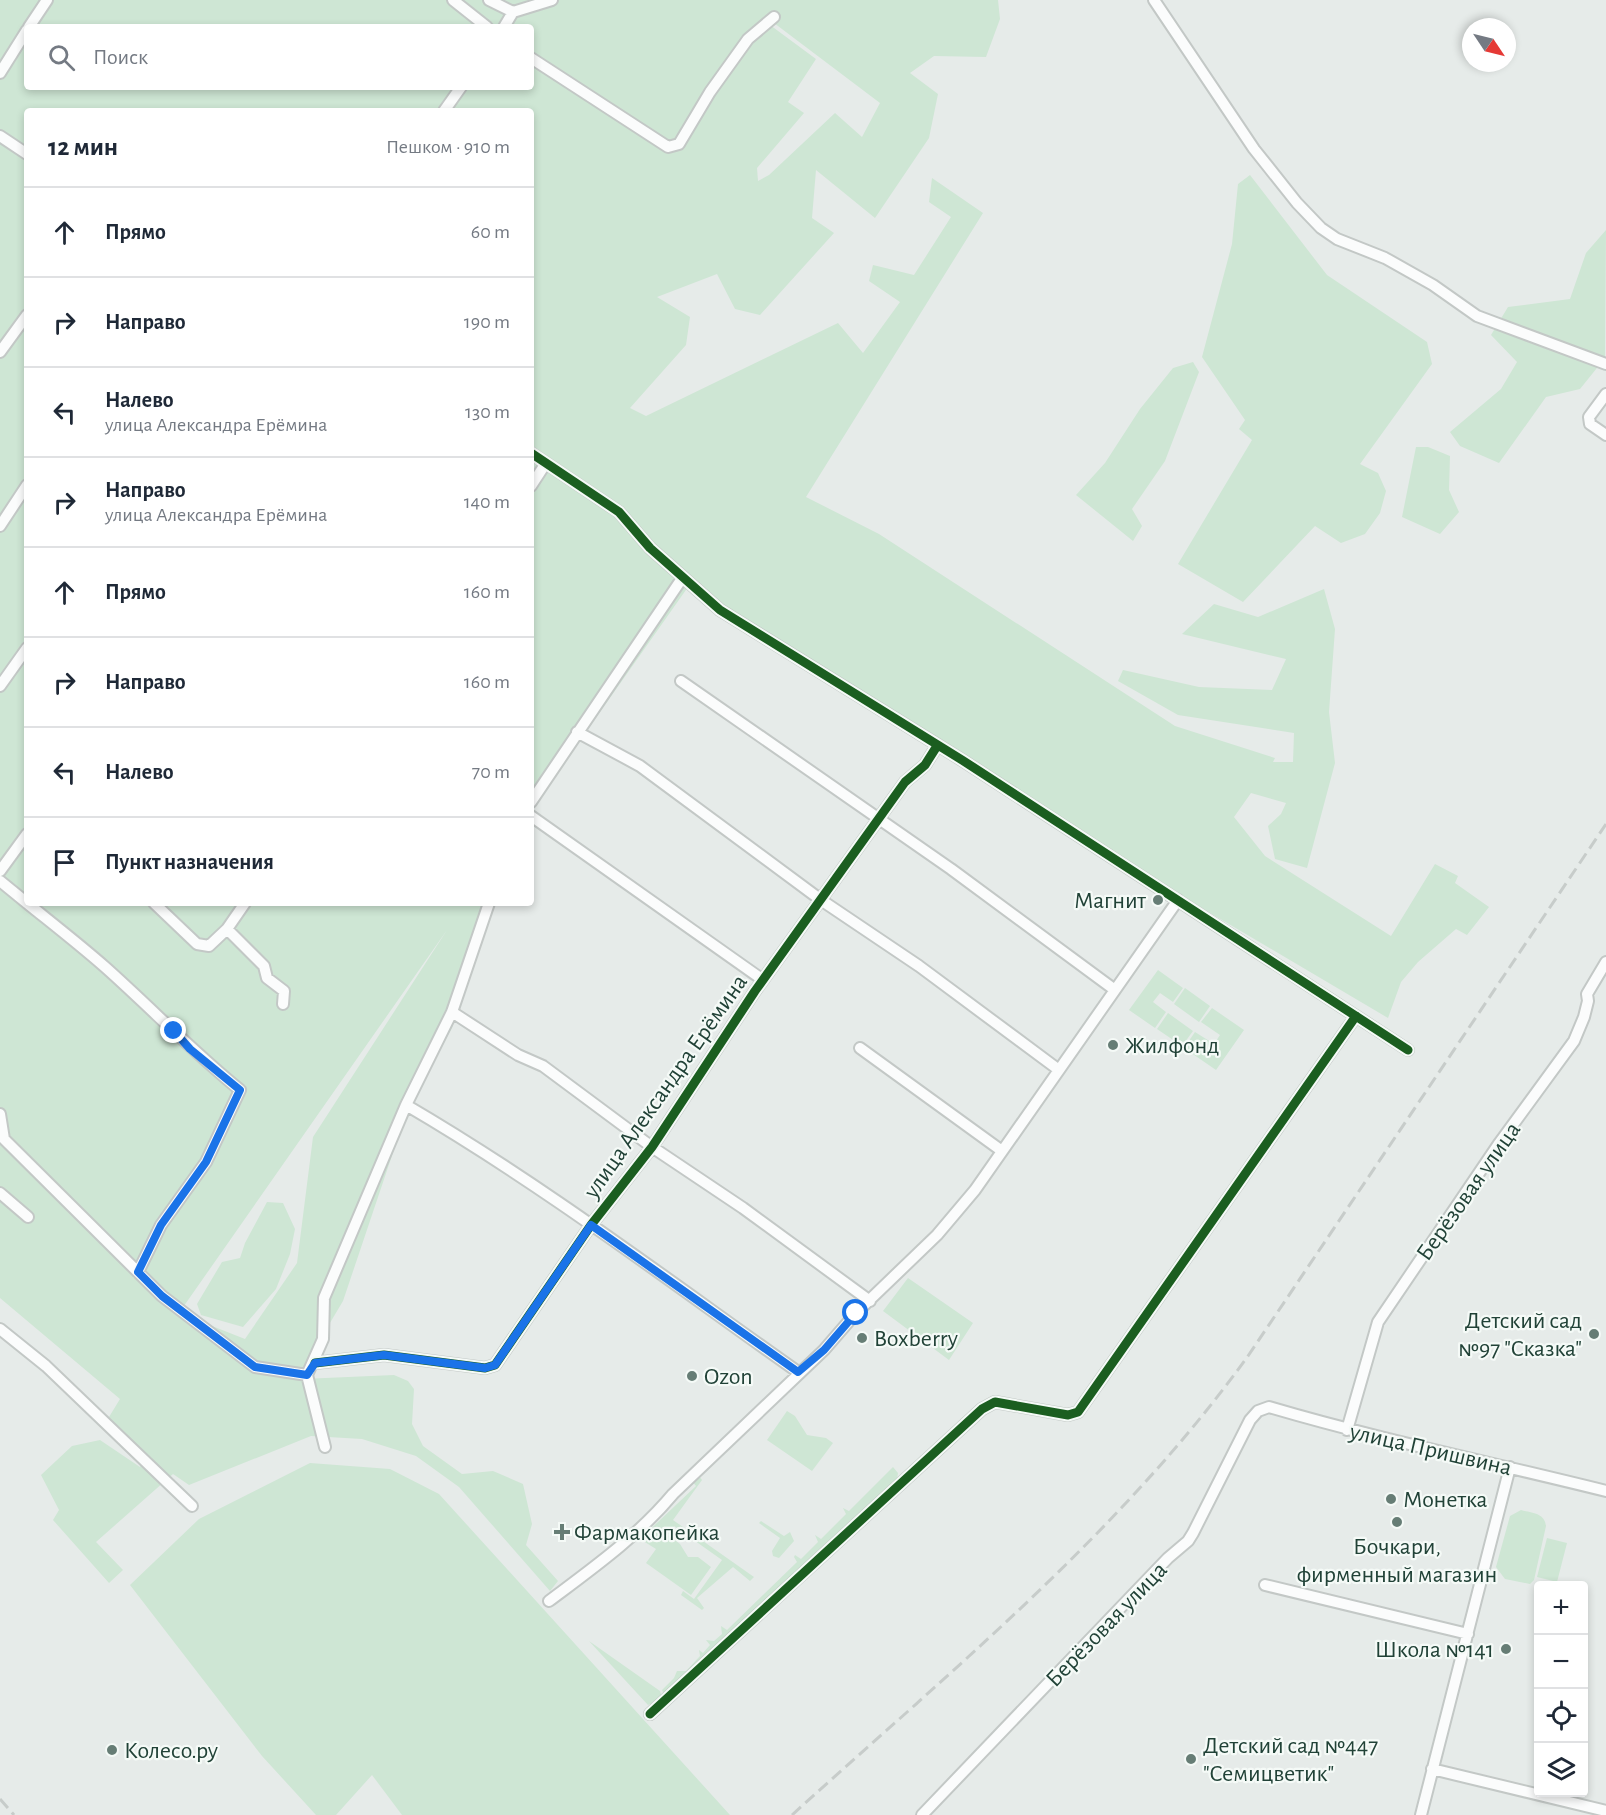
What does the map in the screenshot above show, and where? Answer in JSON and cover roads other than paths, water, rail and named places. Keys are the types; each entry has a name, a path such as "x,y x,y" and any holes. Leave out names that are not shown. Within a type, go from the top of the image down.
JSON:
{"street":[{"path":"31,24 47,0"},
{"path":"453,0 483,24"},
{"path":"489,0 513,12"},
{"path":"506,24 513,12 552,0"},
{"path":"1154,0 1254,149 1297,203 1322,228 1337,239 1385,258 1433,285 1477,316 1606,364"},
{"path":"534,60 668,147 679,144 710,92 748,39 774,17"},
{"path":"0,73 24,34"},
{"path":"446,108 459,90"},
{"path":"0,136 24,152"},
{"path":"0,352 24,319"},
{"path":"1606,394 1589,417 1590,424 1606,435"},
{"path":"534,455 619,512 650,548 720,610 938,746 1408,1050"},
{"path":"534,481 546,463"},
{"path":"0,526 24,490"},
{"path":"534,797 683,577"},
{"path":"0,686 24,652"},
{"path":"681,681 951,869 1115,990"},
{"path":"577,732 640,766 821,900 919,966 1059,1070"},
{"name":"улица Александра Ерёмина","path":"315,1363 384,1355 485,1368 495,1365 591,1225 652,1147 763,980 905,782 925,765 938,746"},
{"path":"534,820 763,980"},
{"path":"0,871 24,838"},
{"path":"0,881 24,901"},
{"path":"549,1601 599,1564 657,1513 679,1487 798,1372 824,1350 937,1235 1002,1151 1178,900"},
{"path":"31,906 103,966 174,1031 190,1049 240,1090 206,1162 161,1225 138,1272"},
{"path":"157,906 197,944 209,946 227,929 243,906"},
{"path":"325,1447 307,1375 315,1363 323,1339 324,1298 406,1105 452,1012 488,906"},
{"path":"227,929 264,966 267,978 284,991 284,1004"},
{"name":"Берёзовая улица","path":"1347,1430 1378,1322 1498,1145 1574,1041 1586,1011 1587,994 1606,962"},
{"path":"452,1012 518,1055 543,1066 652,1147 743,1208 870,1301"},
{"path":"650,1714 982,1409 994,1402 1068,1415 1078,1412 1356,1017"},
{"path":"860,1048 1002,1151"},
{"path":"406,1105 476,1146 798,1372"},
{"path":"0,1114 4,1139 162,1296 255,1367 307,1375"},
{"path":"0,1193 28,1217"},
{"path":"0,1329 45,1366 192,1506"},
{"name":"улица Пришвина","path":"1258,1411 1269,1407 1434,1452 1510,1467 1606,1491"},
{"name":"Берёзовая улица","path":"922,1815 1168,1558 1188,1541 1216,1492 1245,1427 1258,1411"},
{"path":"1421,1815 1510,1467"},
{"path":"1265,1585 1468,1634"},
{"path":"1432,1769 1606,1811"}],"railway":[{"path":"792,1815 1032,1597 1146,1482 1199,1420 1248,1356 1606,824"},
{"path":"0,1799 14,1815"}],"place":[{"name":"Магнит","path":"1158,900"},
{"name":"Жилфонд","path":"1113,1045"},
{"name":"Детский сад №97 \"Сказка\"","path":"1594,1334"},
{"name":"Boxberry","path":"862,1338"},
{"name":"Ozon","path":"692,1376"},
{"name":"Монетка","path":"1391,1499"},
{"name":"Бочкари, фирменный магазин","path":"1397,1522"},
{"name":"Фармакопейка","path":"562,1532"},
{"name":"Школа №141","path":"1506,1649"},
{"name":"Колесо.ру","path":"112,1750"},
{"name":"Детский сад №447 \"Семицветик\"","path":"1191,1759"}]}
